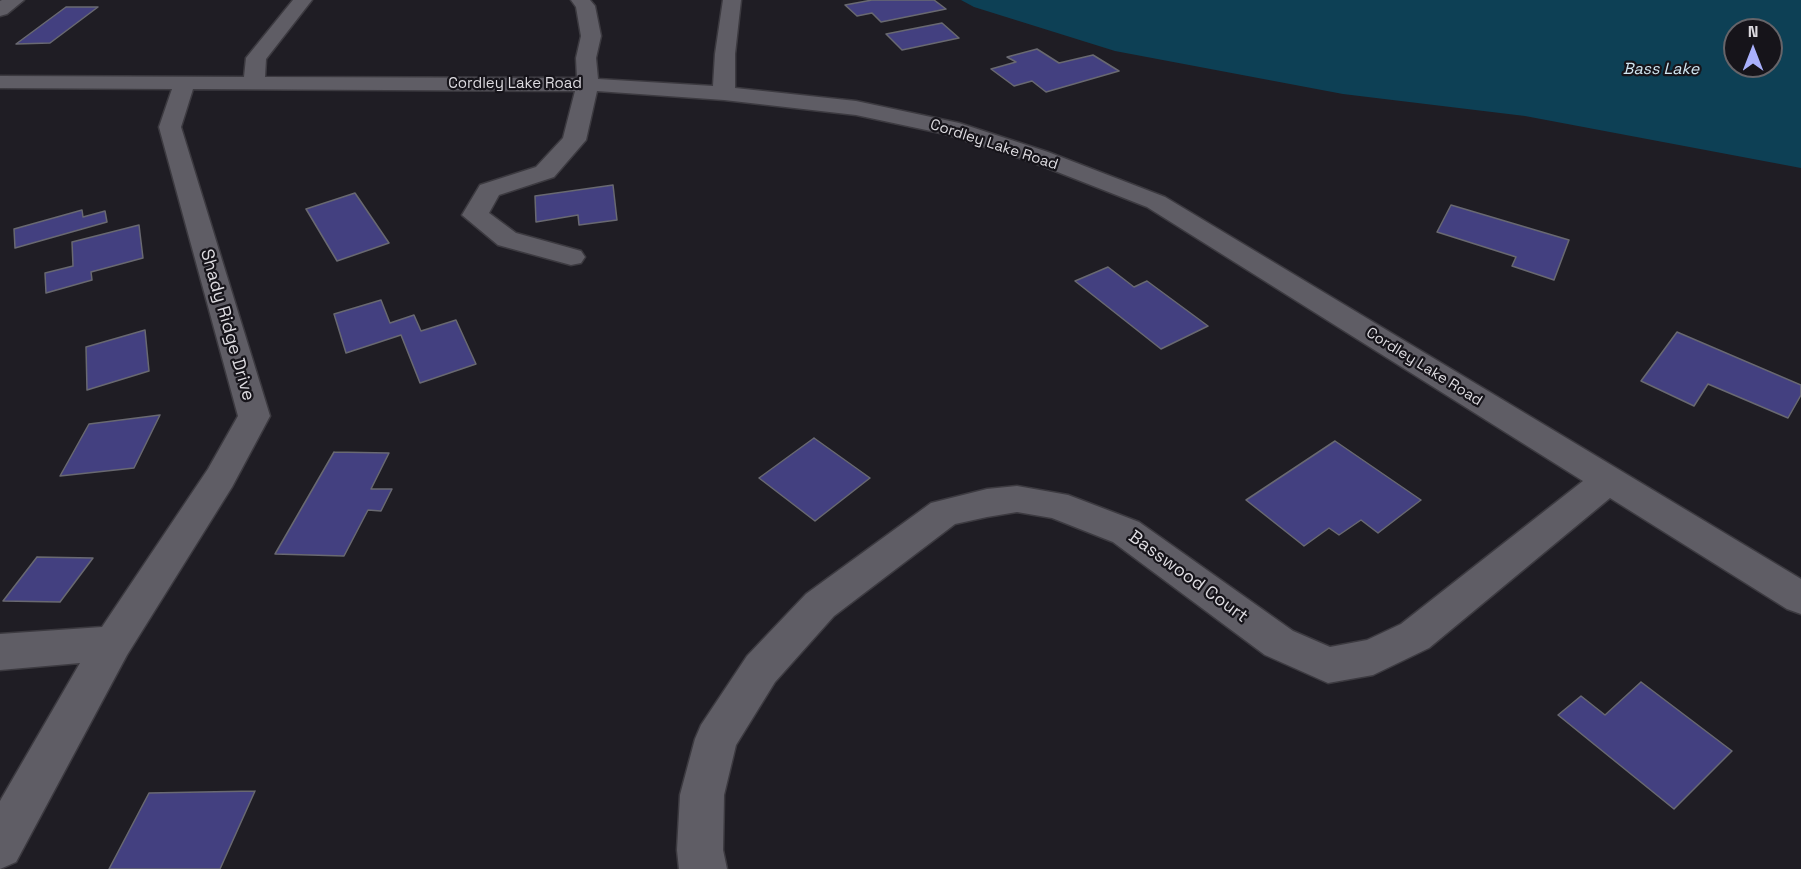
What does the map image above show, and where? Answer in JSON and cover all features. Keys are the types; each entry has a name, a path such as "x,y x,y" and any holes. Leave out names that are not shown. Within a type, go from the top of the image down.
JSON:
{"street":[{"path":"0,10 15,0"},
{"path":"254,82 256,58 303,0"},
{"path":"571,257 507,238 475,215 489,190 545,172 574,140 588,84 586,58 591,36 585,6 580,0"},
{"path":"724,93 725,54 732,0"},
{"name":"Cordley Lake Road","path":"0,82 588,84 724,93 856,108 951,128 1040,157 1156,202 1801,598"},
{"name":"Shady Ridge Drive","path":"0,846 113,643 220,478 254,416 170,127 185,82"},
{"name":"Basswood Court","path":"703,869 700,850 702,795 716,739 761,669 820,605 944,513 1017,499 1056,505 1126,532 1279,643 1328,665 1373,657 1415,636 1608,480"},
{"path":"0,652 113,643"}],"water":[{"name":"Bass Lake","path":"961,0 1801,0 1801,168 1525,116 1343,94 1115,51 974,7"}],"building":[{"path":"872,0 934,0 946,9 881,22 872,13 857,16 845,5"},
{"path":"66,7 98,7 50,43 16,44"},
{"path":"942,23 959,38 902,50 886,34"},
{"path":"1037,49 1059,63 1093,55 1119,71 1046,92 1032,81 1014,86 991,69 1016,62 1007,57"},
{"path":"613,185 617,220 579,225 578,215 536,222 535,196"},
{"path":"355,193 389,243 337,261 306,209"},
{"path":"1451,205 1569,240 1554,280 1512,266 1516,257 1437,232"},
{"path":"82,210 83,217 105,211 107,222 15,248 14,229"},
{"path":"139,225 143,258 91,272 92,280 46,293 45,273 73,266 72,242"},
{"path":"1108,267 1134,287 1147,281 1208,326 1161,349 1075,281"},
{"path":"381,300 390,323 414,315 421,331 456,320 476,364 420,383 401,335 346,353 334,314"},
{"path":"145,330 149,371 87,390 86,347"},
{"path":"1677,332 1801,385 1801,395 1788,418 1708,384 1694,406 1641,381"},
{"path":"160,415 134,468 60,476 89,424"},
{"path":"814,438 870,478 815,521 759,478"},
{"path":"1335,441 1421,500 1378,533 1361,520 1339,535 1329,528 1304,546 1246,500"},
{"path":"334,452 389,453 371,489 392,489 381,511 368,510 344,556 275,554"},
{"path":"37,557 93,558 60,602 3,601"},
{"path":"1641,682 1732,751 1674,809 1558,715 1581,696 1605,715"},
{"path":"255,791 220,869 109,869 149,793"}]}
